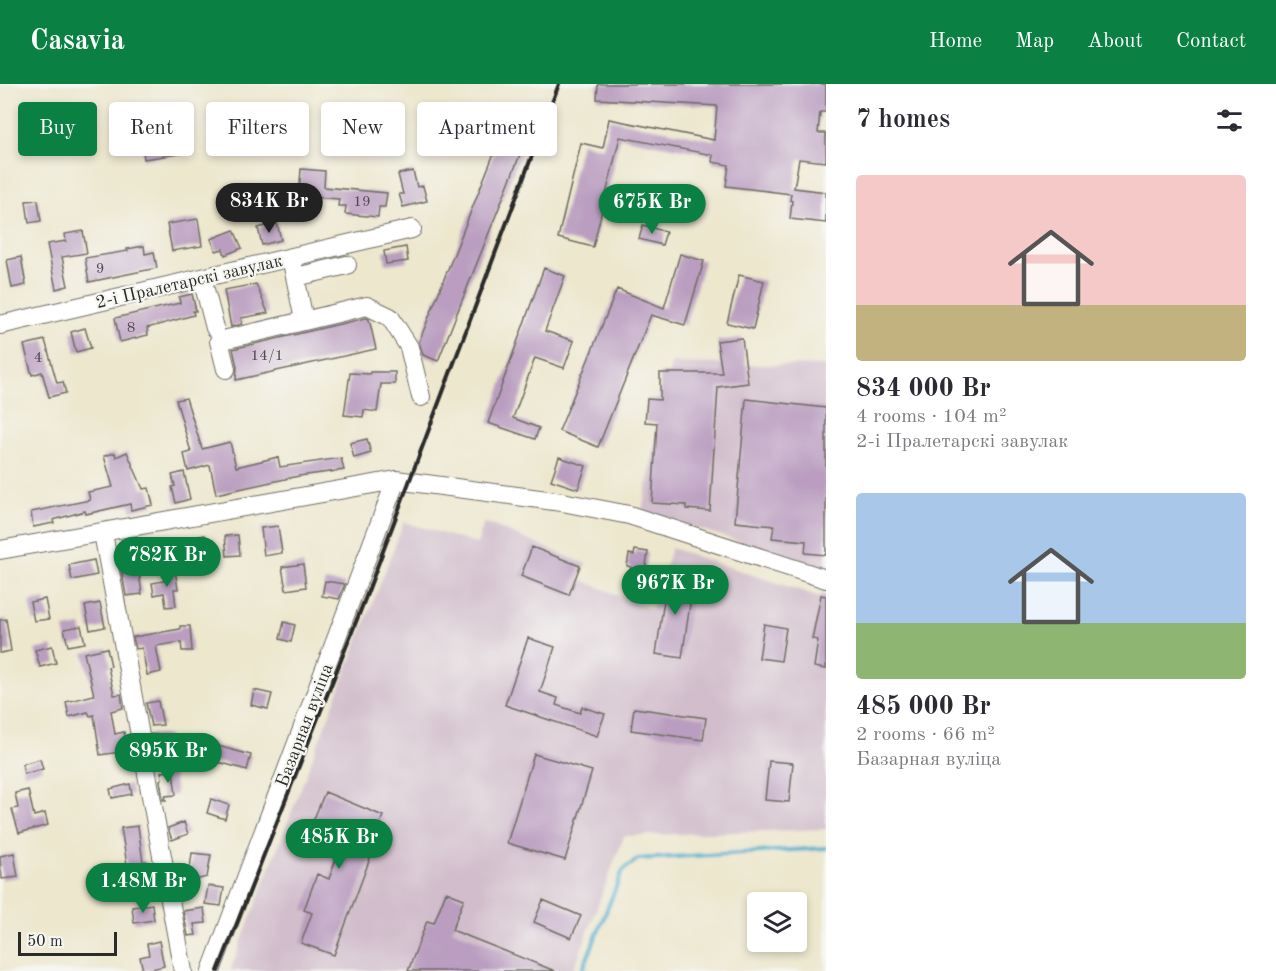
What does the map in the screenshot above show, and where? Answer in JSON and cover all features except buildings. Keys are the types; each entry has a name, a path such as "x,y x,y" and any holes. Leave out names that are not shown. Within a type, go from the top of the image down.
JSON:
{"street":[{"name":"2-і Пралетарскі завулак","path":"0,325 412,229"},
{"path":"291,257 304,320"},
{"path":"296,277 347,265"},
{"path":"202,278 215,328"},
{"path":"225,369 219,341 367,306 390,317 409,348 421,397"},
{"path":"0,550 396,480 562,502 628,515 826,579"},
{"name":"Базарная вуліца","path":"211,971 396,480"},
{"path":"103,533 183,971"}],"shaded area":[{"path":"671,363 826,366 826,569 642,511"},
{"path":"404,522 477,544 484,522 586,564 580,579 652,610 671,548 826,599 826,829 624,836 573,971 230,971"}],"waterway":[{"path":"582,971 623,870 638,859 826,848"}],"railway":[{"path":"218,971 365,599 559,84"}]}
